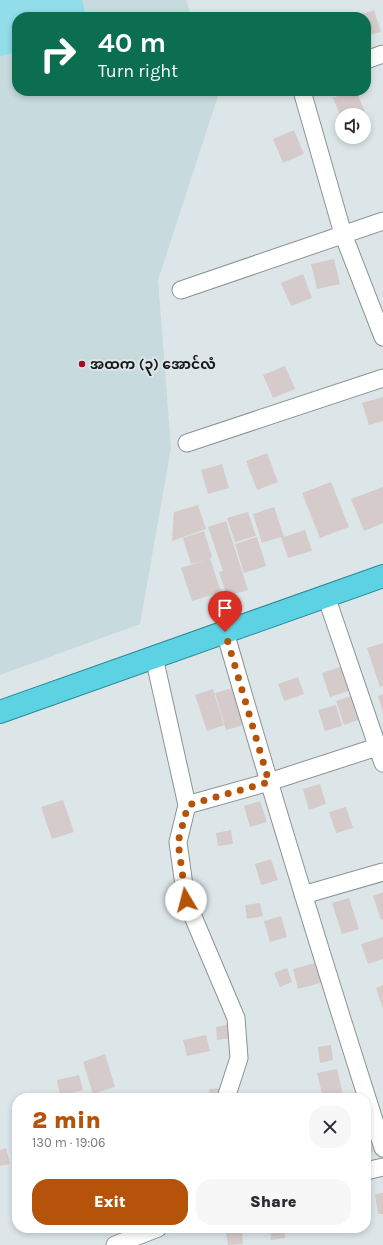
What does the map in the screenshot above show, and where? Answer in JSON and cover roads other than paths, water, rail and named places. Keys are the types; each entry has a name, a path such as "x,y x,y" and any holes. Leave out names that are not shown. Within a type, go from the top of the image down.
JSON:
{"highway":[{"path":"0,712 383,576"}],"street":[{"path":"371,58 383,54"},
{"path":"303,96 343,234 383,338"},
{"path":"181,290 383,220"},
{"path":"186,443 383,378"},
{"path":"326,596 380,746 383,763"},
{"path":"225,632 303,895 366,1093"},
{"path":"154,657 188,805 178,842 186,900 236,1018 239,1058 228,1093"},
{"path":"188,805 269,782 380,746"},
{"path":"303,895 383,872"},
{"path":"371,1110 383,1148"},
{"path":"371,1170 383,1167"},
{"path":"115,1245 145,1233"},
{"path":"150,1245 160,1233"}],"place":[{"name":"အထက (၃) အောင်လံ","path":"82,364"}]}
